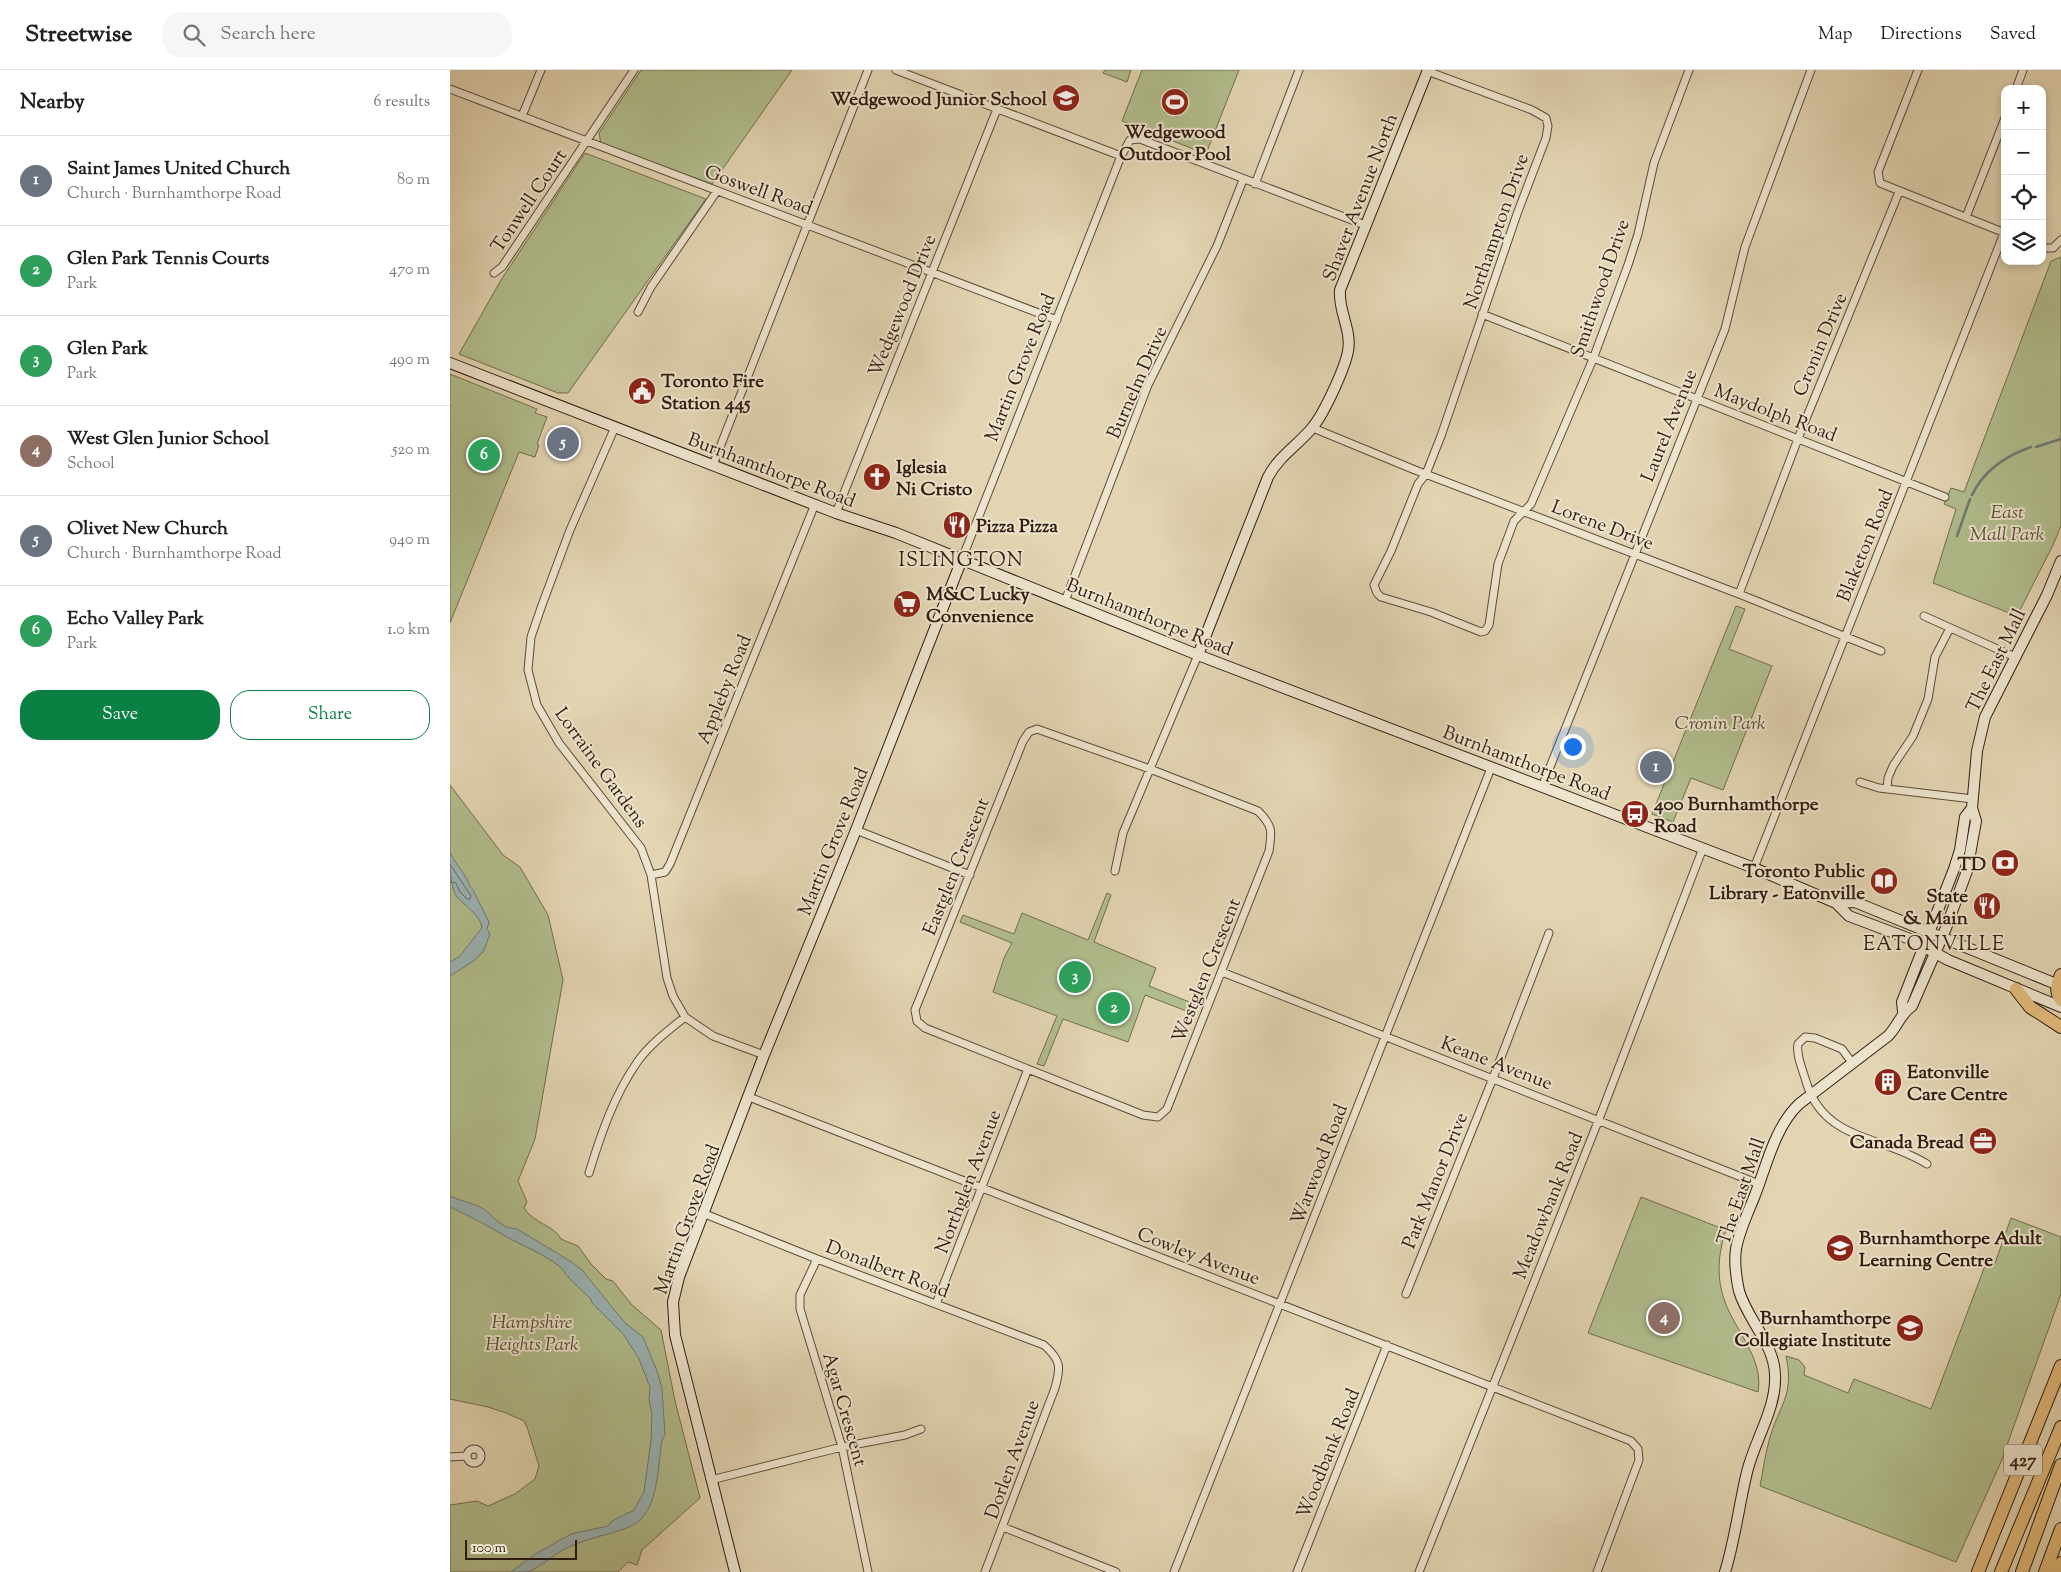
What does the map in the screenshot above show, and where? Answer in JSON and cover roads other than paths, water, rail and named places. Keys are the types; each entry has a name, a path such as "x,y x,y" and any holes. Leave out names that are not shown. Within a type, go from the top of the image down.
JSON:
{"highway":[{"path":"2060,982 2058,996 2061,1000"},
{"path":"2016,989 2030,1007 2061,1027"},
{"name":"427","path":"1977,1572 2061,1366"},
{"path":"2000,1572 2061,1427"},
{"name":"427","path":"2022,1572 2061,1466"},
{"path":"2045,1572 2061,1529"},
{"path":"2057,1572 2061,1563"}],"main road":[{"name":"Shaver Avenue North","path":"1198,655 1268,476 1275,464 1313,428 1345,363 1349,342 1340,304 1340,290 1428,70"},
{"name":"Burnhamthorpe Road","path":"450,363 836,513 896,533 1198,655 1754,868 1836,903 1849,916 1910,939 1934,953 2061,1007"},
{"name":"Martin Grove Road","path":"736,1572 675,1335 672,1319 673,1302 676,1289 764,1055 856,830 962,559"},
{"name":"The East Mall","path":"1724,1572 1731,1552 1736,1516 1750,1462 1774,1395 1775,1372 1770,1354 1741,1296 1735,1262 1738,1240 1787,1116 1810,1095 1890,1034 1903,1012 1912,1006 1942,938 1968,871 1975,826 1973,804 1976,751 1983,724 1989,707 2047,595 2061,561"},
{"name":"The East Mall","path":"1903,1012 1902,1002 1954,869 1960,850 1965,817 1973,804"},
{"name":"Burnhamthorpe Road","path":"1836,903 1855,902 1942,938 2060,982"}],"street":[{"path":"522,116 541,70"},
{"name":"Tonwell Court","path":"494,274 502,267 634,70"},
{"path":"712,465 868,70"},
{"path":"896,70 1121,156"},
{"path":"1255,184 1299,70"},
{"name":"Northampton Drive","path":"1428,70 1532,110 1546,118 1548,126 1546,138 1535,162 1457,392 1426,474 1418,484 1388,557 1374,585 1379,595 1389,600 1431,612 1478,631 1485,631 1489,625 1498,564 1514,521 1525,511"},
{"name":"Smithwood Drive","path":"1525,511 1535,495 1593,359 1634,248 1654,163 1689,70"},
{"name":"Laurel Avenue","path":"1542,787 1695,398 1725,329 1744,247 1811,70"},
{"path":"1918,70 1878,172 1878,179 1883,186 2001,232"},
{"path":"2017,85 2023,70"},
{"name":"Goswell Road","path":"450,89 1057,320"},
{"name":"Wedgewood Drive","path":"836,513 997,109"},
{"path":"1966,217 2001,128"},
{"name":"Martin Grove Road","path":"962,559 1127,144 1132,138 1140,139 1243,180"},
{"path":"1243,180 1365,225"},
{"name":"Burnelm Drive","path":"1065,601 1148,385 1217,246 1243,180"},
{"path":"638,312 651,287 717,191"},
{"name":"Cronin Drive","path":"1739,594 1798,438 1899,192"},
{"path":"2046,248 2056,247 2061,240"},
{"name":"Blaketon Road","path":"1754,868 2001,241"},
{"name":"Maydolph Road","path":"1482,314 1945,497"},
{"name":"Lorraine Gardens","path":"615,427 570,530 542,605 531,637 528,670 537,705 559,743 641,848 651,874 667,978 673,996 685,1016 713,1036 764,1055"},
{"name":"Lorene Drive","path":"1313,428 1426,474 1882,651"},
{"name":"Appleby Road","path":"651,874 665,872 670,864 814,504"},
{"path":"1924,616 2015,657"},
{"path":"1887,788 1888,778 1893,766 1913,736 1928,699 1935,657 1950,628"},
{"name":"Shaver Avenue North","path":"1115,871 1122,834 1198,655"},
{"name":"Eastglen Crescent","path":"1028,1069 925,1028 917,1022 914,1010 1023,741 1031,731 1042,730 1150,769"},
{"name":"Warwood Road","path":"1174,1572 1491,768"},
{"name":"Westglen Crescent","path":"1028,1069 1143,1115 1158,1117 1167,1109 1269,852 1272,834 1269,822 1258,811 1150,769"},
{"path":"1860,782 1873,787 1973,804"},
{"path":"856,830 970,875"},
{"name":"Meadowbank Road","path":"1419,1572 1599,1119 1703,848"},
{"name":"Park Manor Drive","path":"1406,1294 1549,934"},
{"name":"Keane Avenue","path":"1222,972 1599,1119 1759,1184"},
{"path":"589,1173 604,1126 638,1060 685,1016"},
{"path":"1853,1064 1839,1048 1815,1038 1806,1037 1801,1039 1798,1044 1798,1052 1810,1095 1827,1118 1837,1126 1916,1157 1928,1164"},
{"name":"Northglen Avenue","path":"936,1304 1028,1069"},
{"name":"Cowley Avenue","path":"748,1097 1630,1441 1640,1453 1639,1460 1597,1572"},
{"name":"Donalbert Road","path":"705,1214 1044,1345 1056,1356"},
{"name":"Agar Crescent","path":"817,1258 800,1295 800,1309 842,1447 868,1572"},
{"name":"Woodbank Road","path":"1297,1572 1387,1345"},
{"name":"Dorlen Avenue","path":"985,1572 1055,1388 1060,1370 1056,1356"},
{"path":"711,1480 842,1447 905,1435 921,1429"},
{"path":"450,1457 467,1456"},
{"path":"1003,1527 1116,1572"}],"water":[{"name":"Wedgewood Outdoor Pool","path":"1174,87 1187,92 1177,117 1164,112"},
{"path":"450,852 473,890 489,922 487,929 490,934 483,952 475,960 450,976 450,962 459,957 482,928 475,914 455,894 451,879"},
{"path":"450,1196 480,1207 500,1223 517,1229 582,1270 625,1323 643,1337 662,1388 665,1435 662,1440 655,1490 646,1513 638,1522 627,1528 569,1547 530,1571 511,1572 534,1555 571,1534 608,1526 612,1521 634,1510 644,1492 651,1440 650,1387 639,1359 624,1335 560,1267 539,1253 450,1207"}],"waterway":[{"path":"2036,447 2061,439"},
{"path":"1972,495 1983,478 1996,465 2012,455 2031,447"},
{"path":"1957,536 1970,499"}],"place":[{"name":"Wedgewood Junior School","path":"1066,98"},
{"name":"Wedgewood Outdoor Pool","path":"1175,102"},
{"name":"Toronto Fire Station 445","path":"642,391"},
{"name":"Olivet New Church","path":"563,443"},
{"name":"Echo Valley Park","path":"484,455"},
{"name":"Iglesia Ni Cristo","path":"877,477"},
{"name":"Pizza Pizza","path":"957,525"},
{"name":"M&C Lucky Convenience","path":"907,604"},
{"name":"Saint James United Church","path":"1656,767"},
{"name":"400 Burnhamthorpe Road","path":"1635,814"},
{"name":"TD","path":"2005,863"},
{"name":"Toronto Public Library - Eatonville","path":"1884,881"},
{"name":"State & Main","path":"1987,906"},
{"name":"Glen Park","path":"1075,977"},
{"name":"Glen Park Tennis Courts","path":"1114,1008"},
{"name":"Eatonville Care Centre","path":"1888,1082"},
{"name":"Canada Bread","path":"1983,1141"},
{"name":"Burnhamthorpe Adult Learning Centre","path":"1840,1248"},
{"name":"West Glen Junior School","path":"1664,1318"},
{"name":"Burnhamthorpe Collegiate Institute","path":"1910,1328"}],"district":[{"name":"ISLINGTON","path":"961,559"},
{"name":"EATONVILLE","path":"1934,943"}],"park label":[{"name":"East Mall Park","path":"2007,522"},
{"name":"Cronin Park","path":"1720,722"},
{"name":"Hampshire Heights Park","path":"532,1332"}]}
